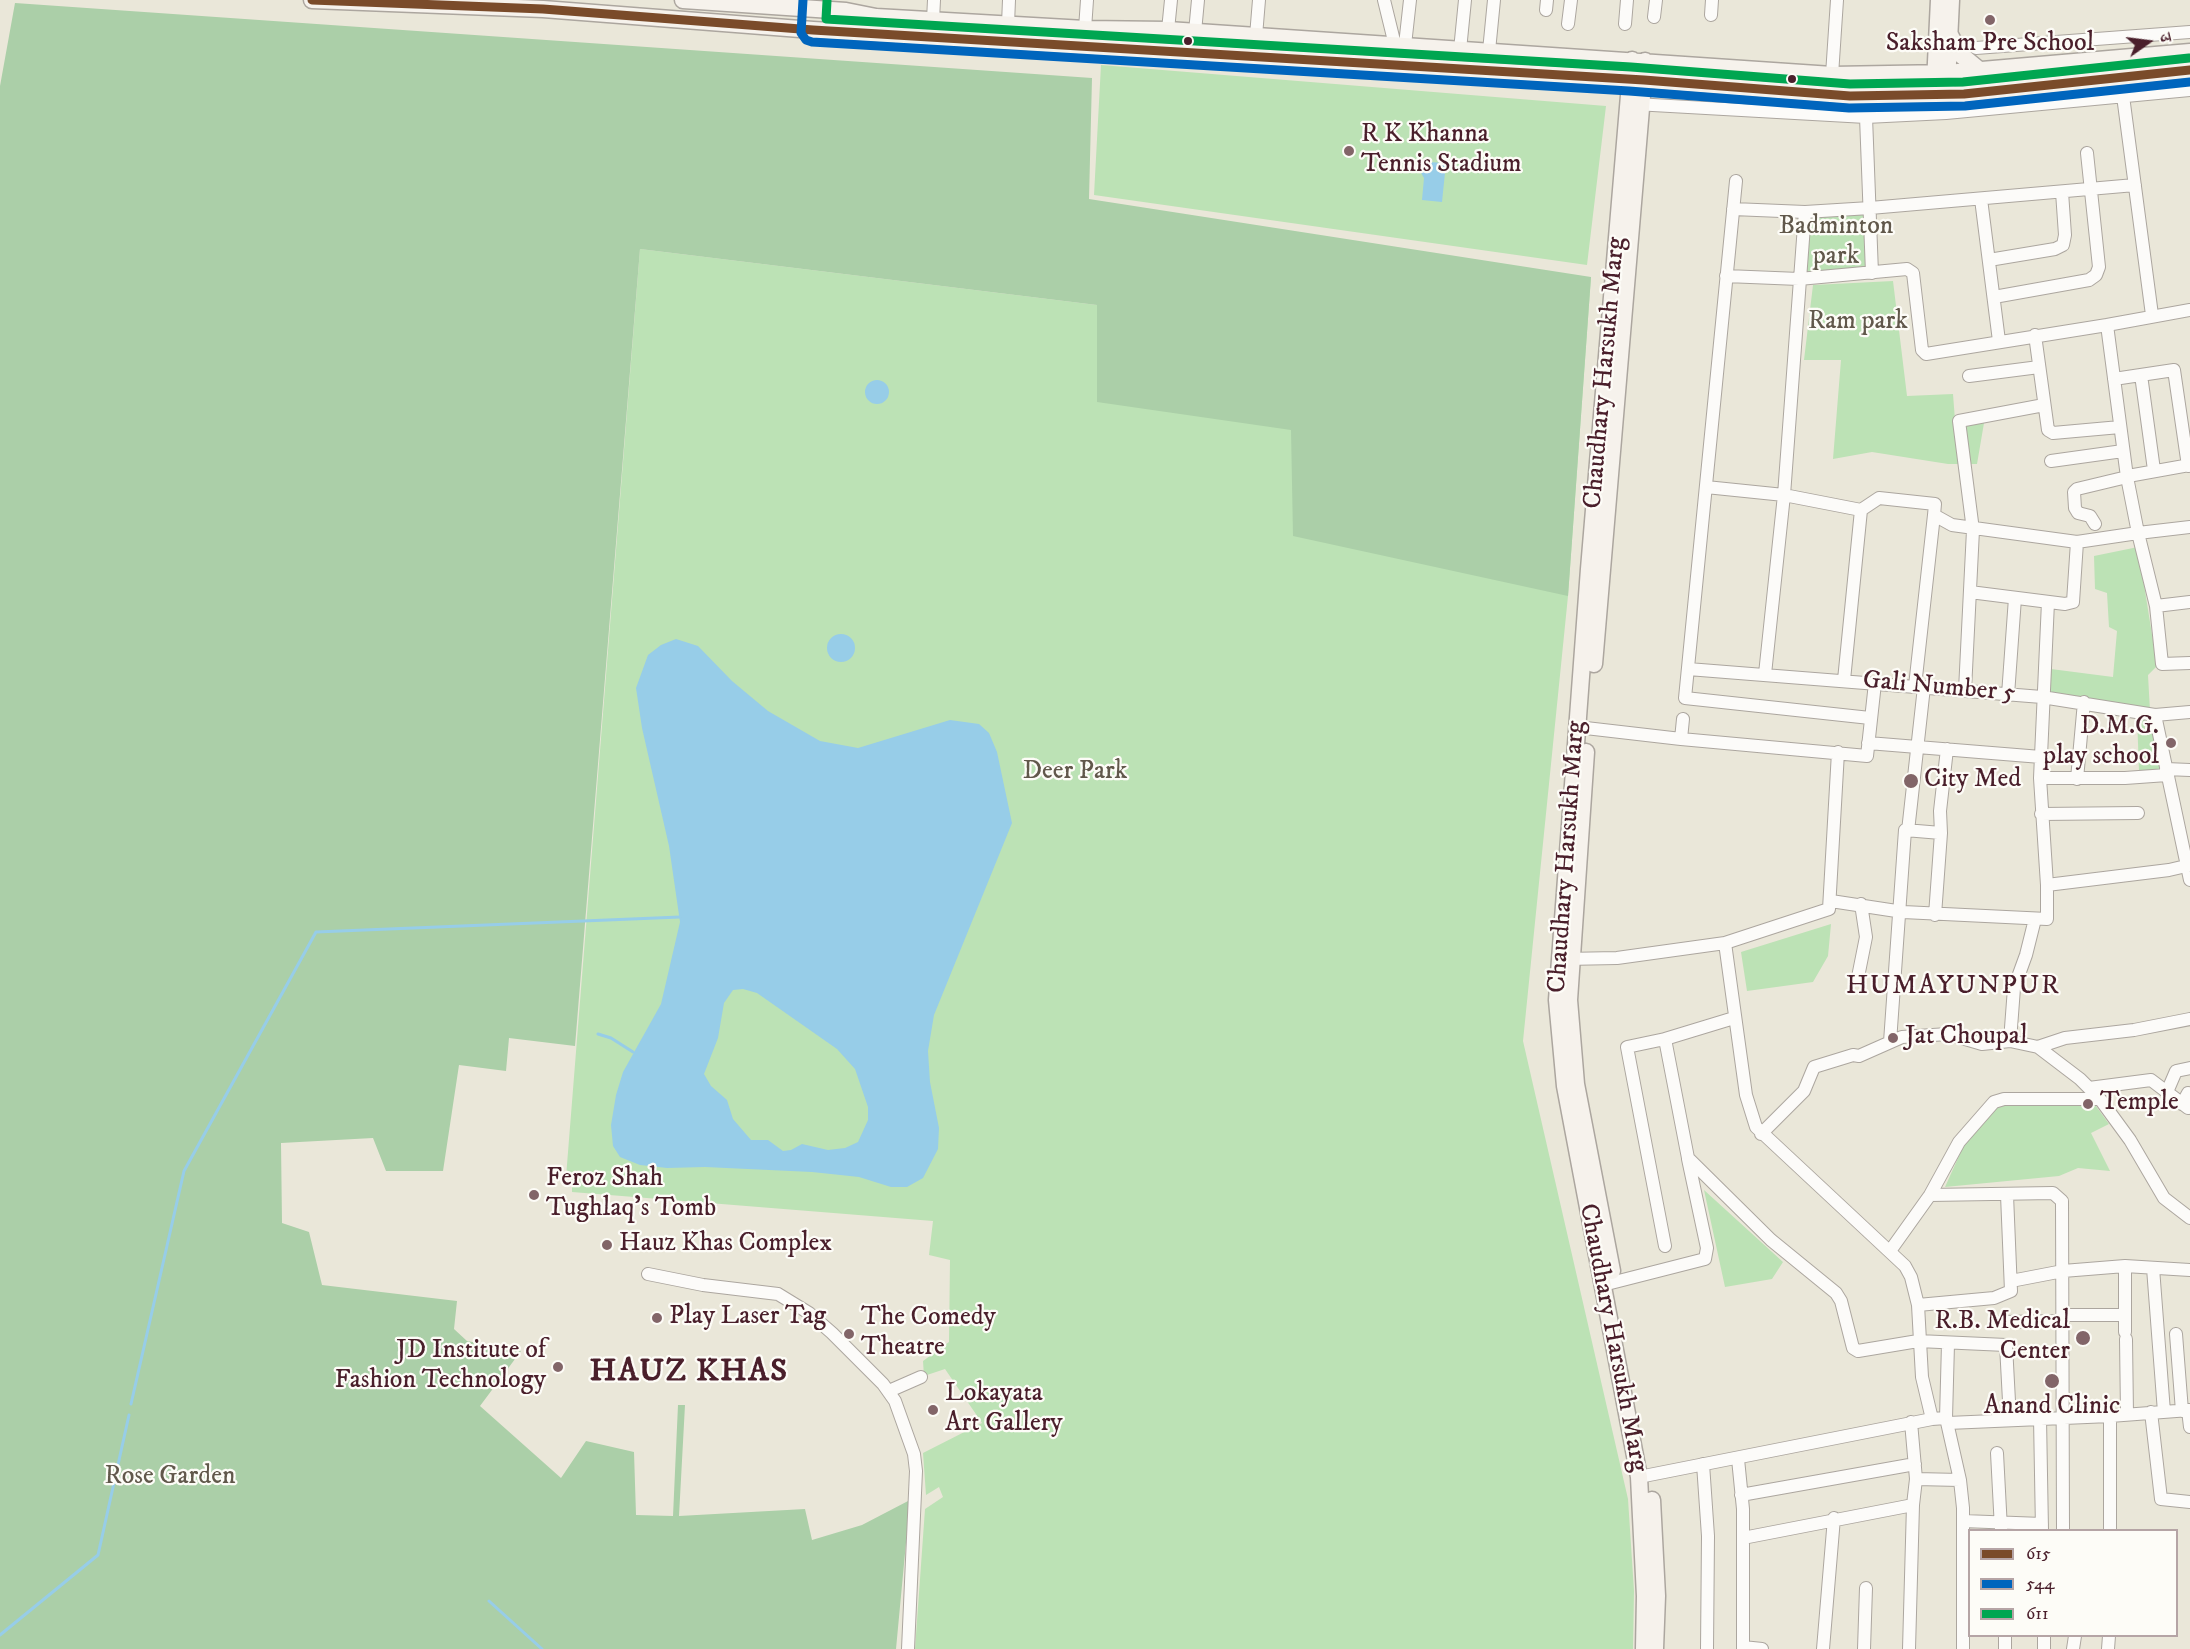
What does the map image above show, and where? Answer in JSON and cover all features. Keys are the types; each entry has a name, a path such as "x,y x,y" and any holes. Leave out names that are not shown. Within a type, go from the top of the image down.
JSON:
{"main road":[{"path":"312,0 543,9 813,30 1637,80 1850,96 1941,95 2190,70"},
{"path":"683,0 833,6 876,17 1085,29 1168,30 1832,75 1941,73 2190,52"},
{"path":"860,0 876,17"},
{"path":"1939,0 1936,54 1941,73"},
{"path":"1941,95 1941,73 1949,33 1951,0"},
{"path":"813,30 815,5"},
{"path":"813,30 833,6"},
{"path":"1949,33 1960,54 1978,69"},
{"path":"1557,56 1572,50 1643,53 1680,56 1693,60 1698,66"},
{"path":"1907,74 1919,68 1936,54"},
{"name":"Chaudhary Harsukh Marg","path":"1639,61 1634,104 1622,318 1600,570 1583,727 1564,959 1572,1050 1608,1283 1645,1476 1657,1596 1655,1649"},
{"name":"Chaudhary Harsukh Marg","path":"1644,1649 1645,1476"}],"street":[{"path":"933,20 934,0"},
{"path":"1008,24 1009,0"},
{"path":"1085,29 1088,0"},
{"path":"1168,30 1171,0"},
{"path":"1195,32 1198,0"},
{"path":"1256,36 1259,0"},
{"path":"1384,0 1400,45"},
{"path":"1400,45 1410,0"},
{"path":"1460,50 1465,0"},
{"path":"1489,51 1494,0"},
{"path":"1568,24 1571,0"},
{"path":"1625,24 1627,0"},
{"path":"1654,17 1656,0"},
{"path":"1712,0 1712,15"},
{"path":"1832,75 1837,0"},
{"path":"1976,48 2190,32"},
{"path":"2001,47 2004,67"},
{"path":"1634,104 1866,117 1946,113 2190,90"},
{"path":"2123,96 2152,315"},
{"path":"1866,117 1872,273"},
{"path":"1994,297 2089,280 2097,275 2099,267 2092,189 2086,153"},
{"path":"1736,181 1685,698 1870,718"},
{"path":"1733,209 1805,212 2135,185"},
{"path":"1989,260 2055,249 2062,245 2065,235 2062,192"},
{"path":"1981,199 2000,341"},
{"path":"1765,674 1784,495 1805,212"},
{"path":"1726,276 1799,279 1904,269 1913,273 1922,350 1926,354 2190,310"},
{"path":"2107,325 2127,477 2156,606 2162,664 2190,663"},
{"path":"2035,335 2047,428 2053,433 2120,427"},
{"path":"1969,376 2039,367"},
{"path":"2096,524 2090,516 2078,513 2075,508 2074,492 2077,489 2154,470 2189,465 2186,427 2174,370 2114,379"},
{"path":"2141,375 2154,470"},
{"path":"1965,690 1973,530 1959,421 2044,405"},
{"path":"2051,461 2123,451"},
{"path":"1706,488 1784,495 1861,510 1879,498 1935,504 1919,687 1917,747 1908,831"},
{"path":"1844,680 1861,510"},
{"path":"1934,515 1952,525 1973,530 2077,542 2190,526"},
{"path":"1970,592 2069,603 2074,599 2077,542"},
{"path":"2008,694 2014,598"},
{"path":"1831,901 1900,912 2047,920 2040,757 2048,602"},
{"path":"2156,606 2190,602"},
{"name":"Gali Number 5","path":"1688,669 2042,697 2155,715 2190,712"},
{"path":"1583,727 1681,739 1867,756 1875,683"},
{"path":"2077,780 2084,702"},
{"path":"2155,715 2190,880"},
{"path":"1681,739 1683,719"},
{"path":"1868,743 2040,757"},
{"path":"1935,915 1941,833 1940,811 1947,749"},
{"path":"1564,959 1617,958 1725,943 1826,912 1831,901 1838,752"},
{"path":"2040,778 2077,780 2190,770"},
{"path":"2041,814 2138,813"},
{"path":"1890,1042 1905,830 1941,833"},
{"path":"2047,885 2169,870 2188,865"},
{"path":"1858,977 1866,937 1861,904"},
{"path":"2010,1041 2014,988 2026,955 2035,919"},
{"path":"1725,943 1746,1095 1753,1120 1761,1134 1890,1251 1911,1277 1918,1305 1918,1341 1922,1377 1932,1419"},
{"path":"1665,1246 1627,1047 1665,1039 1734,1018"},
{"path":"2038,1047 2065,1038 2134,1030 2190,1019"},
{"path":"1761,1134 1804,1091 1815,1066 1853,1055 1859,1056 1902,1037 1948,1034 1982,1044 2010,1041 2038,1047 2090,1088 2130,1140 2164,1198 2190,1218"},
{"path":"1608,1283 1705,1258 1707,1248 1665,1039"},
{"path":"2167,1092 2175,1071 2190,1068"},
{"path":"2090,1088 2151,1080 2167,1092 2187,1102"},
{"path":"1890,1251 1930,1195 1959,1142 1994,1102 2004,1099 2100,1099"},
{"path":"1688,1158 1771,1240 1836,1293 1841,1301 1855,1350 1918,1341 2006,1345 2010,1420"},
{"path":"1930,1195 2053,1193 2060,1196 2062,1201 2063,1529"},
{"path":"1918,1305 1994,1298 2011,1291 2007,1195"},
{"path":"2011,1281 2063,1270 2125,1266 2190,1270"},
{"path":"2125,1266 2127,1414"},
{"path":"2153,1268 2161,1499 2190,1502"},
{"path":"648,1274 703,1285 778,1294 809,1312 889,1391 899,1411 914,1454 916,1471 908,1649"},
{"path":"2001,1322 2124,1315"},
{"path":"2176,1334 2190,1427"},
{"path":"1948,1344 1947,1420 1960,1480 1963,1521 1963,1649"},
{"path":"889,1391 921,1377"},
{"path":"1645,1476 1932,1419 2040,1419 2186,1410"},
{"path":"2110,1416 2110,1529"},
{"path":"1963,1521 2001,1527 2042,1527 2040,1419"},
{"path":"1909,1649 1913,1505 1916,1479 1911,1422"},
{"path":"1997,1453 2001,1527"},
{"path":"1738,1459 1743,1538 1743,1648 1762,1649"},
{"path":"1702,1464 1708,1536 1707,1649"},
{"path":"1741,1495 1915,1464"},
{"path":"1916,1479 1960,1480"},
{"path":"1743,1538 1834,1518 1913,1505"},
{"path":"1823,1649 1834,1518"},
{"path":"1864,1649 1866,1588"}],"green space":[{"name":"Rose Garden","path":"15,3 1092,78 1089,199 1591,277 1568,596 1293,536 1291,430 1097,402 1097,305 640,249 575,1046 509,1038 506,1071 459,1065 443,1171 386,1171 373,1138 281,1143 282,1223 309,1232 322,1285 457,1301 454,1329 467,1341 521,1351 480,1406 561,1478 586,1441 634,1452 636,1515 673,1516 678,1405 685,1405 679,1516 805,1509 812,1540 862,1525 910,1500 896,1649 0,1649 0,86"},
{"name":"R K Khanna Tennis Stadium","path":"1101,65 1606,106 1587,265 1094,195"},
{"name":"Badminton park","path":"1866,214 1869,271 1804,272 1808,216"},
{"name":"Deer Park","path":"640,249 1097,305 1591,277 1568,596 1523,1041 1628,1499 1634,1591 1633,1649 915,1649 925,1509 943,1497 939,1487 926,1495 923,1453 982,1423 945,1369 924,1376 923,1361 949,1342 950,1260 929,1255 933,1221 572,1192 572,1178 566,1177"},
{"name":"Ram park","path":"1893,281 1907,396 1953,394 1955,420 1984,423 1977,464 1948,464 1872,452 1833,459 1841,360 1804,360 1813,285"},
{"path":"2138,547 2157,666 2148,675 2150,711 2048,695 2051,669 2113,677 2117,631 2109,627 2107,593 2095,589 2094,556"},
{"path":"2137,716 2152,717 2162,769 2139,771"},
{"path":"1831,924 1828,956 1813,982 1747,991 1741,952"},
{"path":"2009,1102 2093,1102 2109,1124 2091,1133 2110,1171 2078,1168 2059,1176 1945,1187 1963,1147 1994,1109"},
{"path":"1704,1190 1783,1262 1772,1279 1725,1287"}],"water":[{"path":"1427,162 1446,163 1442,202 1422,200 1424,178 1420,171"},
{"path":"877,380 886,383 889,392 886,401 877,404 868,401 865,392 868,383"},
{"path":"841,634 851,638 855,648 851,658 841,662 831,658 827,648 831,638"},
{"path":"676,639 698,646 732,681 768,711 820,741 858,748 950,720 979,724 989,733 997,752 1012,823 934,1015 928,1051 930,1082 939,1128 938,1149 923,1178 907,1187 891,1187 859,1177 812,1172 705,1167 667,1168 640,1165 620,1157 613,1146 611,1125 616,1095 623,1072 661,1004 680,922 669,846 642,728 636,688 648,655 661,645","holes":["743,989 757,993 837,1049 855,1069 868,1107 868,1120 858,1142 845,1148 828,1150 802,1144 791,1150 783,1151 768,1140 751,1140 733,1119 727,1100 711,1086 704,1074 718,1038 724,1003 733,990"]}],"waterway":[{"path":"131,1404 184,1171 316,932 680,917"},
{"path":"598,1034 611,1038 633,1052"},
{"path":"0,1635 98,1555 129,1415"},
{"path":"489,1601 542,1649"}],"transit line":[{"name":"615","path":"312,0 543,9 813,30 1644,80 1850,96 1964,94 2190,70"},
{"name":"544","path":"803,0 801,33 806,40 812,42 1629,91 1849,108 1965,106 2190,82"},
{"name":"611","path":"827,1 826,19 1631,67 1850,84 1963,82 2189,58"}],"place":[{"name":"Saksham Pre School","path":"1990,20"},
{"name":"R K Khanna Tennis Stadium","path":"1349,151"},
{"name":"D.M.G. play school","path":"2171,743"},
{"name":"City Med","path":"1911,781"},
{"name":"Jat Choupal","path":"1893,1038"},
{"name":"Temple","path":"2088,1104"},
{"name":"Feroz Shah Tughlaq's Tomb","path":"534,1195"},
{"name":"Hauz Khas Complex","path":"607,1245"},
{"name":"Play Laser Tag","path":"657,1318"},
{"name":"The Comedy Theatre","path":"849,1334"},
{"name":"R.B. Medical Center","path":"2083,1338"},
{"name":"JD Institute of Fashion Technology","path":"558,1367"},
{"name":"Anand Clinic","path":"2052,1381"},
{"name":"Lokayata Art Gallery","path":"933,1410"}],"district":[{"name":"HUMAYUNPUR","path":"1953,987"},
{"name":"HAUZ KHAS","path":"689,1373"}]}
